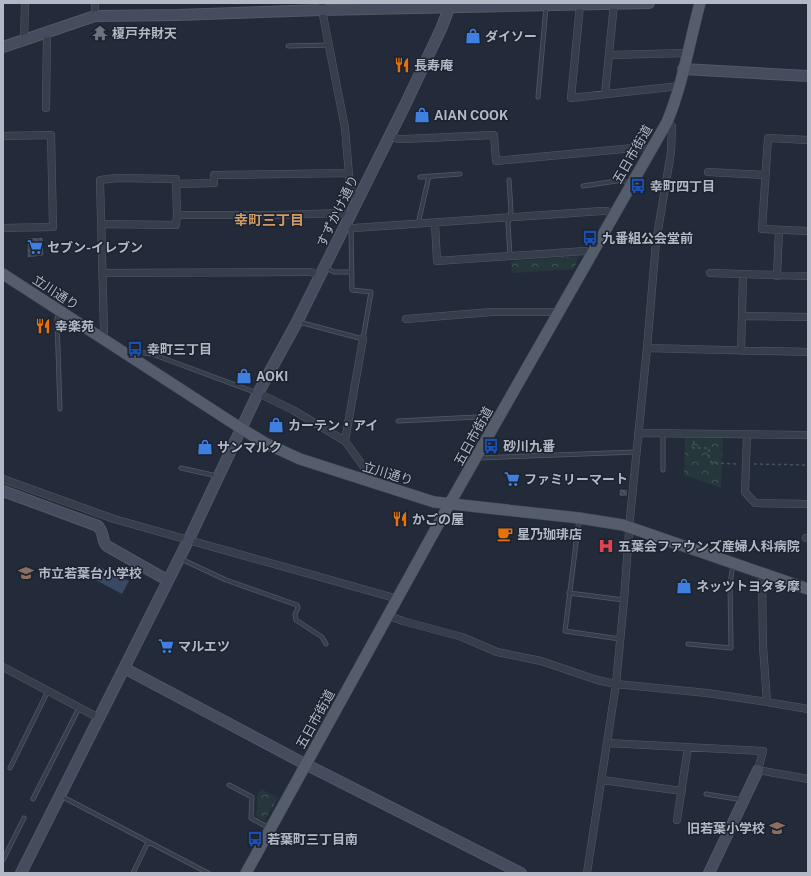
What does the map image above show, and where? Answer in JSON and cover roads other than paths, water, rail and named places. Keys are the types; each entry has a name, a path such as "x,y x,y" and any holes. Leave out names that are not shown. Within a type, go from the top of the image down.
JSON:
{"main road":[{"name":"五日市街道","path":"246,873 450,504 667,122 679,86 700,3"},
{"name":"立川通り","path":"3,274 242,429 286,453 434,502 579,518 629,527 808,589"}],"street":[{"path":"24,41 25,3"},
{"path":"95,3 95,16"},
{"path":"3,47 95,16 177,15 322,7 450,5 547,6 649,3"},
{"path":"605,94 614,4"},
{"name":"すずかけ通り","path":"21,873 178,558 189,539 258,393 297,322 348,223 358,197 425,65 450,5"},
{"path":"580,5 571,98 679,86"},
{"path":"322,7 345,128 352,194 358,197"},
{"path":"46,108 47,32"},
{"path":"609,55 687,53"},
{"path":"683,69 808,76"},
{"path":"587,873 616,684 629,527 656,242 671,152 673,130 672,126 667,122"},
{"path":"3,136 51,135 53,227 3,228"},
{"path":"390,136 404,140 494,135 496,161 644,147 650,151"},
{"path":"808,140 768,138 762,229 808,231"},
{"path":"708,172 765,175"},
{"path":"176,184 214,183 214,175 349,174"},
{"path":"100,338 104,332 103,273 101,224 100,180 117,178 176,179 176,225 101,224"},
{"path":"177,215 279,215 341,213 348,223 418,224 602,211 607,211 613,215"},
{"path":"435,223 437,261 585,251 592,254"},
{"path":"777,276 779,230"},
{"path":"103,273 322,271"},
{"path":"710,273 808,276"},
{"path":"741,352 743,275"},
{"path":"406,319 492,312 559,312"},
{"path":"742,316 808,317"},
{"path":"345,441 354,398 363,339"},
{"path":"647,348 741,352 808,352"},
{"path":"258,393 293,410 345,441 369,474 367,481"},
{"path":"638,433 808,436"},
{"path":"747,434 745,492 755,503 808,504"},
{"path":"3,479 114,519 398,599"},
{"path":"3,491 98,526 103,534 103,540 107,546 167,580"},
{"path":"764,574 762,580 763,646 767,702"},
{"path":"389,616 403,622 462,637 497,652 541,661 597,680 616,684 707,693 808,709"},
{"path":"124,668 305,764 521,873"},
{"path":"4,670 99,718"},
{"path":"607,743 764,751 758,770 709,873"},
{"path":"677,820 688,748"},
{"path":"758,770 808,778"},
{"path":"602,780 682,791"}],"lane":[{"path":"538,97 547,6"},
{"path":"288,46 329,45"},
{"path":"420,177 460,174"},
{"path":"418,224 428,176"},
{"path":"509,180 511,211 508,224 510,256"},
{"path":"583,186 623,180 630,185"},
{"path":"297,322 363,339 372,292 352,290 348,223"},
{"path":"322,271 352,272"},
{"path":"60,311 57,319 60,409"},
{"path":"121,351 152,354 258,393"},
{"path":"398,420 500,416"},
{"path":"663,433 663,470"},
{"path":"476,458 636,452"},
{"path":"180,468 219,477"},
{"path":"579,518 565,630 620,639"},
{"path":"178,558 226,580 297,605 298,608 295,614 296,620 322,637 326,644"},
{"path":"688,644 731,648 730,584 733,563"},
{"path":"569,593 624,600"},
{"path":"10,768 48,691"},
{"path":"33,799 79,708"},
{"path":"229,785 252,797 252,818 270,829"},
{"path":"706,794 744,800"},
{"path":"60,795 208,873"},
{"path":"3,860 24,818"},
{"path":"133,873 148,842"}],"water":[{"path":"98,566 129,581 122,594 92,578"}],"place":[{"name":"榎戸弁財天","path":"100,33"},
{"name":"ダイソー","path":"473,36"},
{"name":"長寿庵","path":"402,65"},
{"name":"AIAN COOK","path":"422,115"},
{"name":"幸町四丁目","path":"638,186"},
{"name":"九番組公会堂前","path":"590,238"},
{"name":"セブン-イレブン","path":"35,247"},
{"name":"幸楽苑","path":"43,326"},
{"name":"幸町三丁目","path":"135,349"},
{"name":"AOKI","path":"244,376"},
{"name":"カーテン・アイ","path":"276,425"},
{"name":"砂川九番","path":"491,446"},
{"name":"サンマルク","path":"205,447"},
{"name":"ファミリーマート","path":"512,479"},
{"name":"かごの屋","path":"400,519"},
{"name":"星乃珈琲店","path":"505,534"},
{"name":"五葉会ファウンズ産婦人科病院","path":"606,546"},
{"name":"市立若葉台小学校","path":"26,573"},
{"name":"ネッツトヨタ多摩","path":"684,586"},
{"name":"マルエツ","path":"166,646"},
{"name":"旧若葉小学校","path":"777,828"},
{"name":"若葉町三丁目南","path":"255,839"}],"district":[{"name":"幸町三丁目","path":"269,220"}]}
